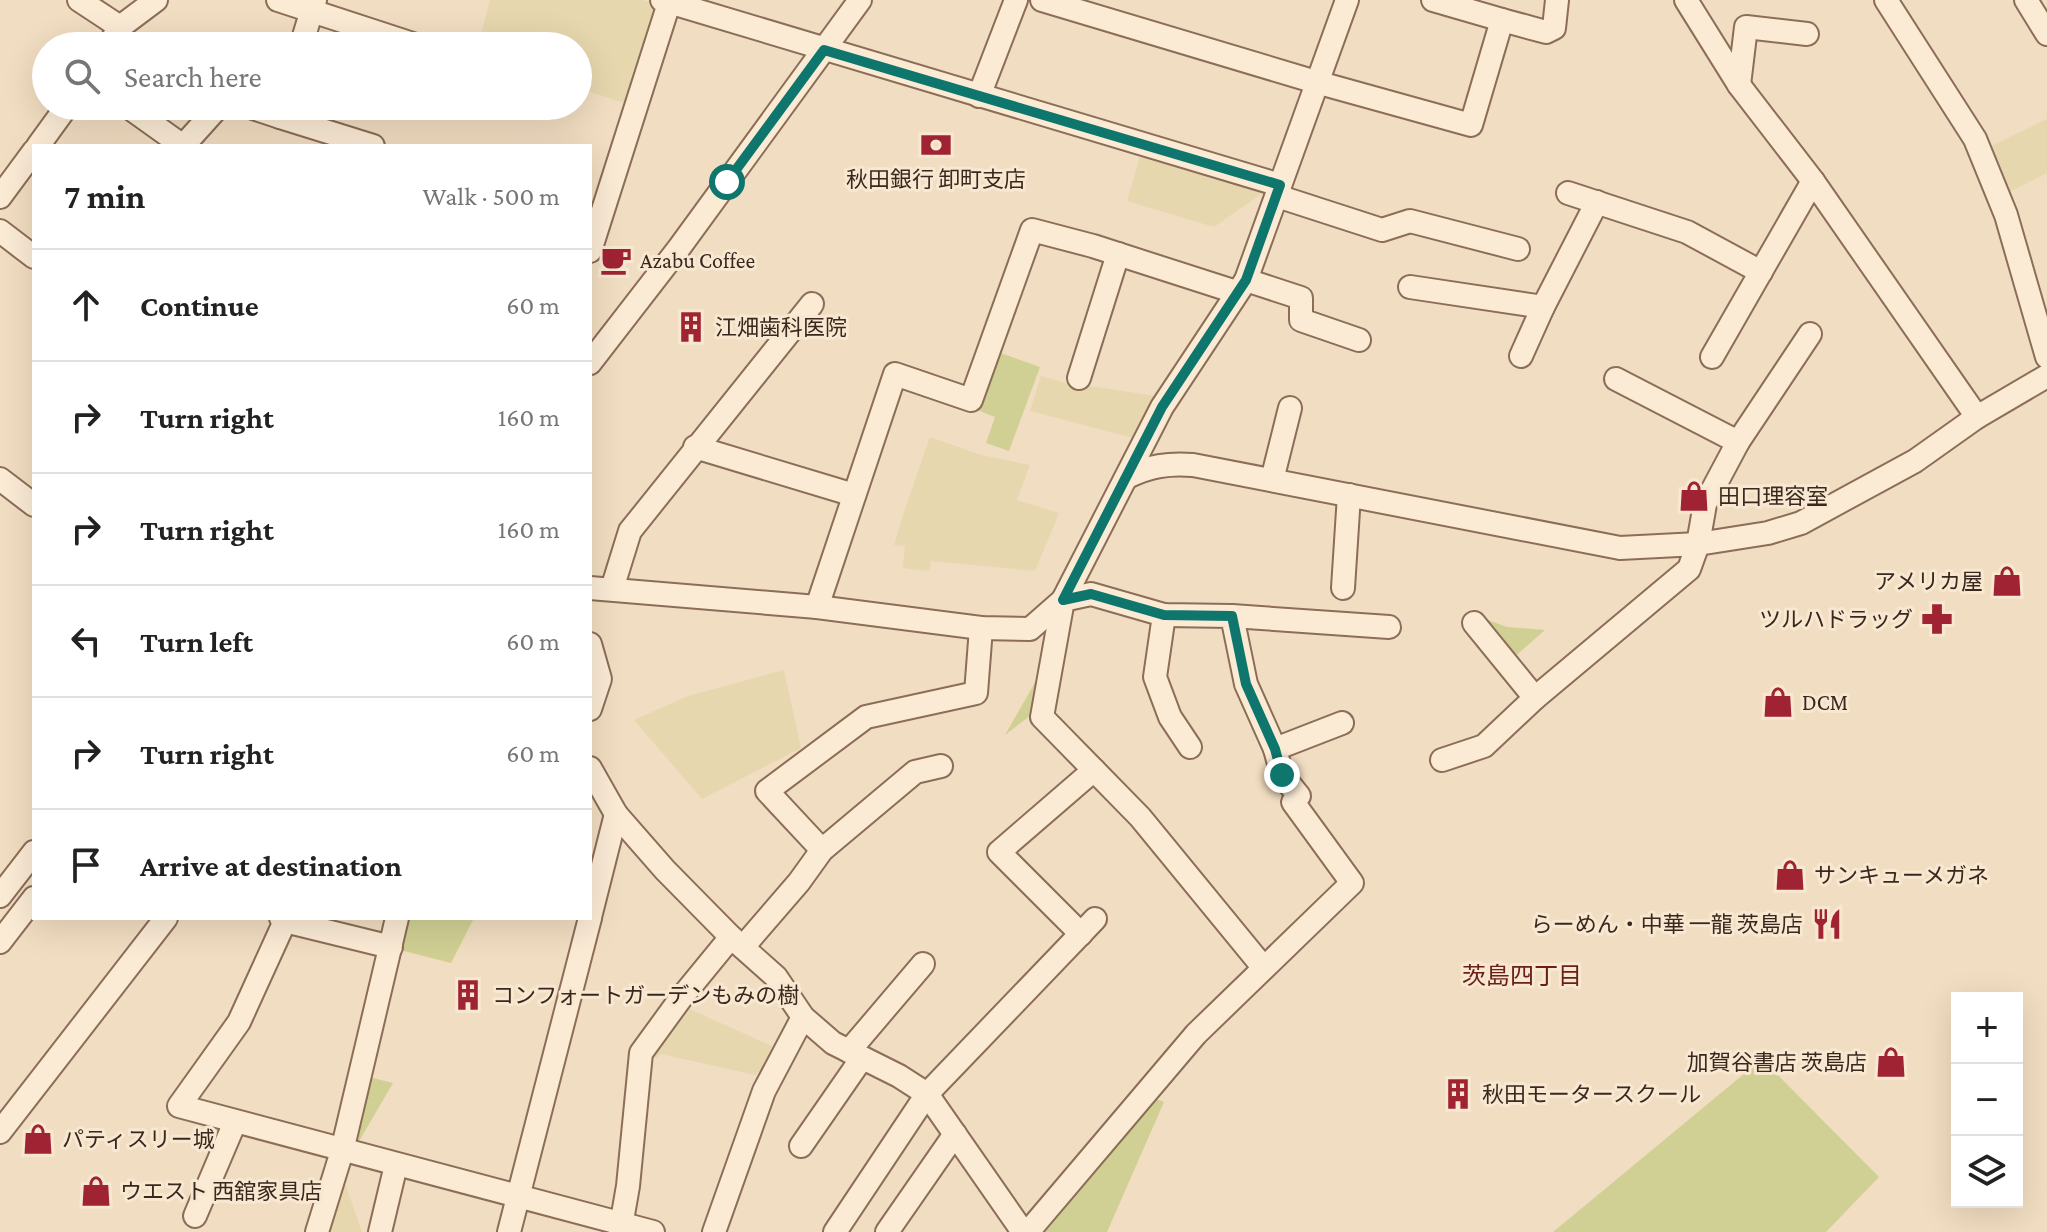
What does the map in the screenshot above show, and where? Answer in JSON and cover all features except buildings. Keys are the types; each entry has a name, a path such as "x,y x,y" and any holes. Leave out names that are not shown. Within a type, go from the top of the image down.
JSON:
{"street":[{"path":"79,0 109,32"},
{"path":"120,32 156,0"},
{"path":"278,0 314,6 382,32"},
{"path":"592,360 679,248 860,0"},
{"path":"979,96 1016,0"},
{"path":"1042,0 1471,125 1502,20"},
{"path":"1263,967 1140,817 1042,717 1063,600 1162,407 1241,286 1347,0"},
{"path":"1433,0 1546,32 1554,28 1557,0"},
{"path":"1686,0 1739,85 1813,181 1977,417"},
{"path":"1886,0 1975,139 2006,215 2047,357"},
{"path":"2026,0 2047,34"},
{"path":"592,240 596,217 667,1 1278,191 1382,230 1410,221 1518,249"},
{"path":"306,32 314,6"},
{"path":"1739,85 1746,27 1807,34"},
{"path":"39,144 57,120"},
{"path":"147,120 180,144"},
{"path":"185,144 206,120"},
{"path":"305,120 368,144"},
{"path":"0,197 32,154"},
{"path":"1712,357 1813,181"},
{"path":"1568,193 1687,232 1761,272"},
{"path":"1521,356 1597,202"},
{"path":"817,607 895,374 971,400 1032,230 1241,286 1301,298 1301,320 1359,340"},
{"path":"0,231 32,255"},
{"path":"1079,378 1118,254"},
{"path":"1410,287 1543,307"},
{"path":"812,304 630,531 601,589 817,607 981,628 1030,629 1063,600 1091,594 1164,615 1232,616 1389,627"},
{"path":"1442,760 1484,746 1535,698 1689,569 1698,544 1705,504 1738,442 1810,334"},
{"path":"1127,477 1147,467 1170,464 1272,480 1620,548 1698,544 1768,533 1801,523 1915,461 1977,417 2047,376"},
{"path":"1616,379 1738,442"},
{"path":"1272,480 1290,408"},
{"path":"695,447 854,495"},
{"path":"0,479 32,503"},
{"path":"1343,588 1349,495"},
{"path":"1164,615 1155,677 1170,717 1190,747"},
{"path":"592,772 616,814 665,870 776,977 803,1017 833,1043 927,1094 1026,1232 1196,1034 1352,883 1293,802 1299,796 1282,775 1275,749 1246,684 1232,616"},
{"path":"1474,623 1535,698"},
{"path":"822,850 767,791 866,717 976,693 981,628"},
{"path":"592,651 600,679 592,703"},
{"path":"1275,749 1342,723"},
{"path":"621,1228 641,1053 681,998 799,882 822,850 915,772 941,766"},
{"path":"835,1232 927,1094 1088,927 999,852 1094,770"},
{"path":"592,909 616,814"},
{"path":"0,896 7,871 32,853"},
{"path":"0,942 32,901"},
{"path":"0,1132 164,920"},
{"path":"391,947 283,920 239,1022 179,1106 342,1151 518,1194 621,1228 653,1232"},
{"path":"317,1232 342,1151 397,920"},
{"path":"509,1232 589,920"},
{"path":"801,1146 856,1054 923,964"},
{"path":"714,1232 764,1091 803,1017"},
{"path":"195,1216 235,1122"},
{"path":"887,1232 955,1134"},
{"path":"380,1232 396,1165"}],"shaded area":[{"path":"490,0 643,0 658,5 627,104 592,93 592,32 482,32"},
{"path":"2047,119 2047,173 2009,192 1987,148"},
{"path":"1141,153 1265,191 1214,227 1127,201"},
{"path":"1041,376 1156,396 1160,401 1137,439 1030,411"},
{"path":"930,437 981,455 1030,465 1017,500 1059,513 1035,571 931,561 929,571 903,568 905,546 894,545"},
{"path":"784,670 801,748 702,799 634,720 688,696"},
{"path":"685,1007 772,1046 769,1062 755,1075 661,1054 657,1058 648,1057"},
{"path":"340,1183 345,1183 362,1232 325,1232"}],"green space":[{"path":"998,352 1040,367 1009,451 986,443 995,417 975,409"},
{"path":"1477,616 1507,627 1545,630 1511,660"},
{"path":"1045,665 1035,712 1005,735"},
{"path":"404,920 473,920 451,963 396,949"},
{"path":"1762,1059 1879,1177 1826,1232 1553,1232"},
{"path":"369,1077 393,1083 358,1143 353,1133"},
{"path":"1156,1099 1164,1102 1107,1232 1045,1232"}],"place":[{"name":"秋田銀行 卸町支店","path":"936,145"},
{"name":"Azabu Coffee","path":"616,260"},
{"name":"江畑歯科医院","path":"691,327"},
{"name":"田口理容室","path":"1694,496"},
{"name":"アメリカ屋","path":"2007,581"},
{"name":"ツルハドラッグ","path":"1937,619"},
{"name":"DCM","path":"1778,702"},
{"name":"サンキューメガネ","path":"1790,875"},
{"name":"らーめん・中華 一龍 茨島店","path":"1827,924"},
{"name":"コンフォートガーデンもみの樹","path":"468,995"},
{"name":"加賀谷書店 茨島店","path":"1891,1062"},
{"name":"秋田モータースクール","path":"1458,1094"},
{"name":"パティスリー城","path":"38,1139"},
{"name":"ウエスト 西舘家具店","path":"96,1191"}],"district":[{"name":"茨島四丁目","path":"1522,975"}],"route":[{"path":"727,182 824,50 1280,185 1246,280 1162,407 1063,600 1091,594 1164,615 1232,616 1246,684 1275,749 1282,775"}]}
